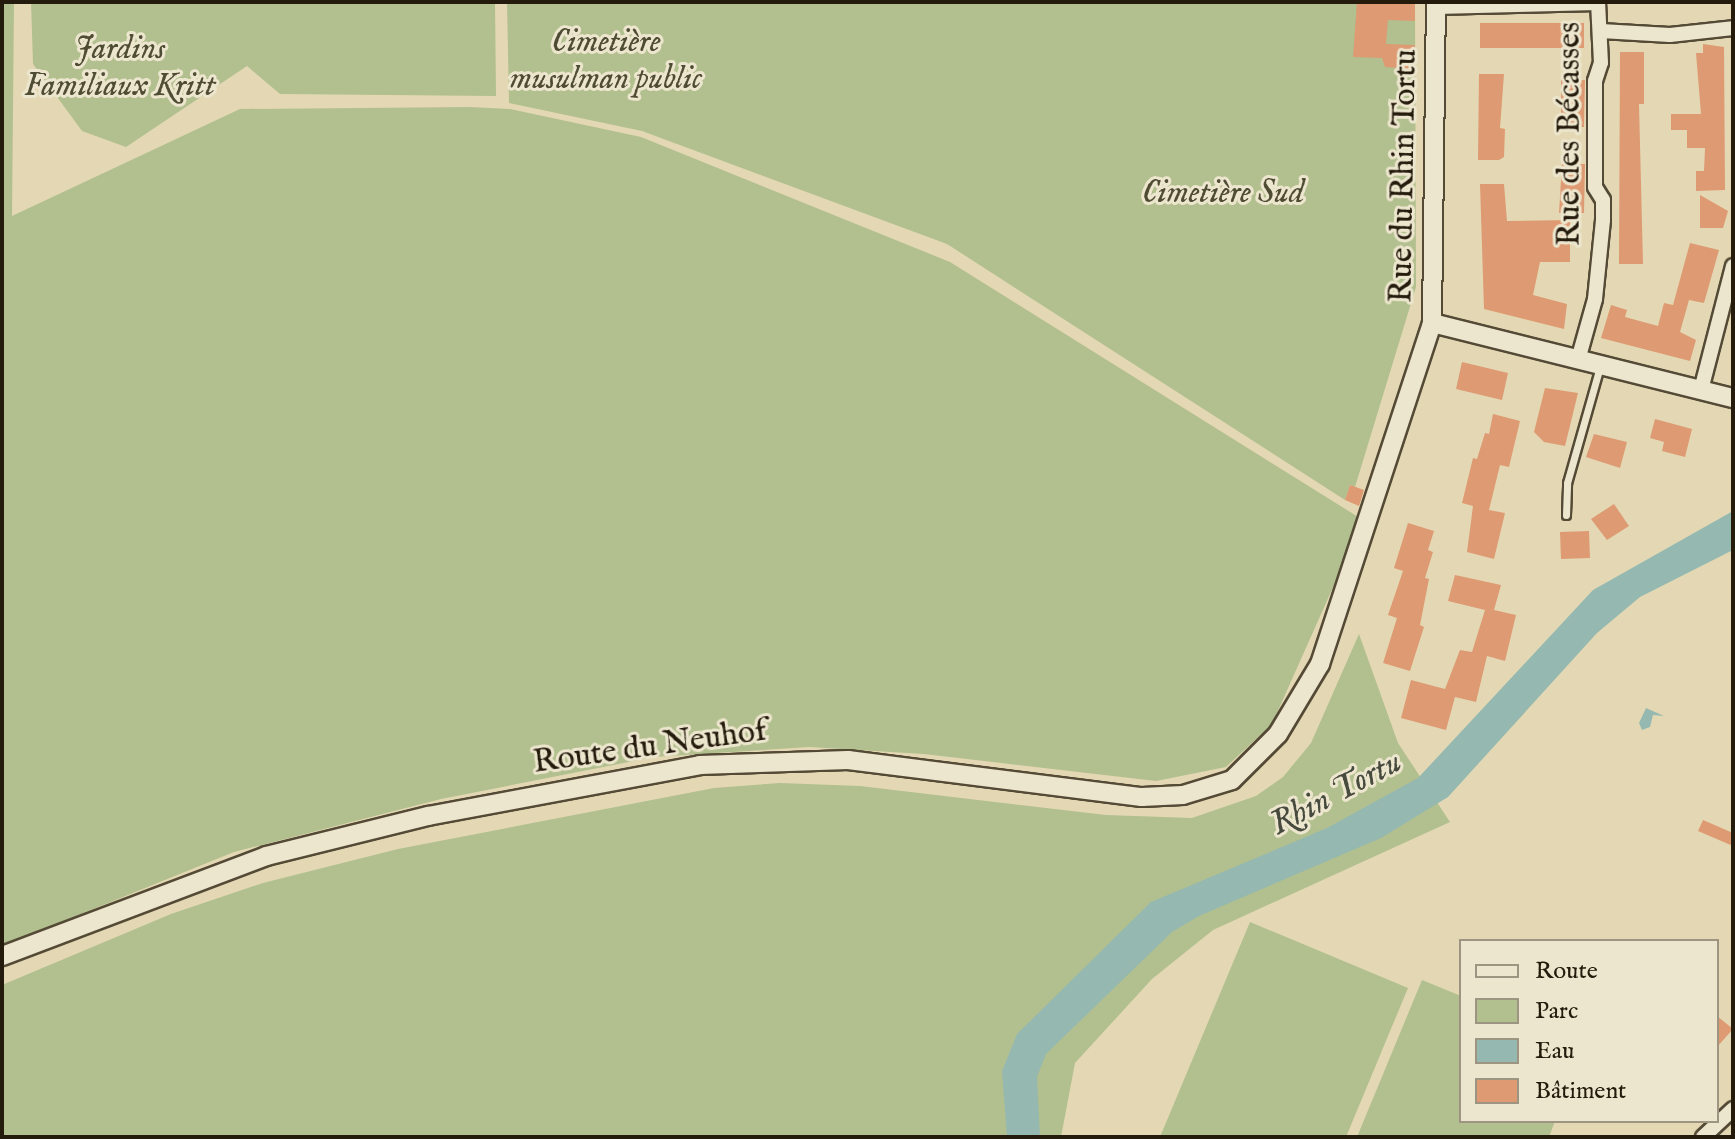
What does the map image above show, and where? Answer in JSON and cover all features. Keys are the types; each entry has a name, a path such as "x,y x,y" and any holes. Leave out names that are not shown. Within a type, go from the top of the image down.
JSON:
{"street":[{"path":"1436,5 1598,2"},
{"name":"Rue des Bécasses","path":"1578,360 1595,299 1603,220 1603,200 1595,187 1601,31 1598,2"},
{"name":"Rue du Rhin Tortu","path":"1366,532 1432,323 1436,5"},
{"path":"1601,31 1670,35 1733,28"},
{"path":"1701,390 1733,266"},
{"path":"1432,323 1733,398"},
{"name":"Route du Neuhof","path":"2,956 266,856 428,816 700,765 848,760 1142,797 1198,792 1247,768 1292,712 1336,626 1366,532"},
{"path":"1703,1137 1718,1123"}],"lane":[{"path":"1566,515 1567,483 1600,365"}],"green space":[{"path":"2,2 14,2 12,216 240,109 510,109 641,137 950,262 1363,520 1272,724 1226,767 1156,781 924,754 809,747 654,757 441,799 234,852 2,946"},
{"name":"Jardins Familiaux Kritt","path":"31,2 495,2 496,96 280,94 247,66 126,147 82,131 33,64"},
{"name":"Cimetière Sud","path":"507,2 1415,2 1416,287 1355,487 1350,485 1345,500 947,244 642,131 509,103"},
{"path":"1359,634 1398,743 1450,822 1213,930 1152,979 1075,1063 1061,1137 2,1137 2,985 171,914 263,883 398,849 714,788 780,783 860,786 1106,815 1192,818 1256,796 1283,777 1311,743"},
{"path":"1250,922 1408,988 1346,1137 1160,1137"},
{"path":"1422,980 1459,995 1459,1123 1554,1123 1549,1137 1357,1137"}],"water":[{"path":"1733,511 1733,550 1640,597 1597,633 1448,797 1381,838 1199,916 1172,932 1046,1054 1037,1077 1040,1137 1007,1137 1002,1071 1017,1034 1151,902 1327,828 1418,778 1593,590"},
{"path":"1646,708 1664,716 1653,715 1650,727 1642,730 1639,723"}],"building":[{"path":"1357,2 1415,3 1415,21 1388,20 1386,44 1415,45 1415,69 1385,67 1382,58 1353,57"},
{"path":"1480,23 1584,23 1584,48 1480,48"},
{"path":"1703,44 1724,47 1725,190 1696,191 1696,171 1704,171 1705,148 1687,148 1687,130 1671,130 1671,114 1701,114 1696,53 1703,53"},
{"path":"1620,52 1644,52 1644,104 1639,104 1643,264 1619,264"},
{"path":"1479,74 1504,74 1500,128 1505,129 1504,157 1499,160 1478,160"},
{"path":"1561,80 1585,80 1584,127 1561,127"},
{"path":"1562,164 1585,164 1584,213 1559,213"},
{"path":"1480,184 1504,184 1507,221 1570,220 1570,262 1540,262 1533,295 1567,304 1564,329 1484,309"},
{"path":"1700,195 1728,211 1723,228 1700,228"},
{"path":"1690,243 1719,250 1704,303 1689,300 1680,332 1696,340 1690,361 1601,338 1611,305 1627,310 1625,317 1658,326 1664,303 1673,305"},
{"path":"1462,362 1508,373 1502,400 1456,389"},
{"path":"1545,388 1578,393 1565,446 1544,442 1534,432"},
{"path":"1493,414 1520,421 1509,467 1500,465 1489,510 1505,513 1494,559 1467,552 1473,506 1462,503 1473,458 1477,459 1485,433 1489,434"},
{"path":"1655,419 1692,429 1685,457 1662,451 1664,442 1650,438"},
{"path":"1594,434 1627,442 1620,468 1586,457"},
{"path":"1350,485 1364,490 1359,506 1345,500"},
{"path":"1614,504 1629,526 1607,540 1591,519"},
{"path":"1408,523 1434,531 1428,550 1433,552 1425,578 1429,579 1420,625 1424,627 1410,671 1383,663 1397,618 1388,615 1403,571 1394,568"},
{"path":"1589,531 1590,558 1561,559 1560,532"},
{"path":"1455,575 1501,585 1494,610 1516,615 1505,661 1487,656 1476,702 1455,697 1446,730 1401,718 1411,680 1445,689 1460,650 1472,652 1485,610 1448,601"},
{"path":"1703,820 1733,833 1733,846 1698,831"},
{"path":"1719,1018 1733,1029 1719,1045"}],"park label":[{"name":"Cimetière musulman public","path":"606,62"}],"water label":[{"name":"Rhin Tortu","path":"1336,793"}]}
